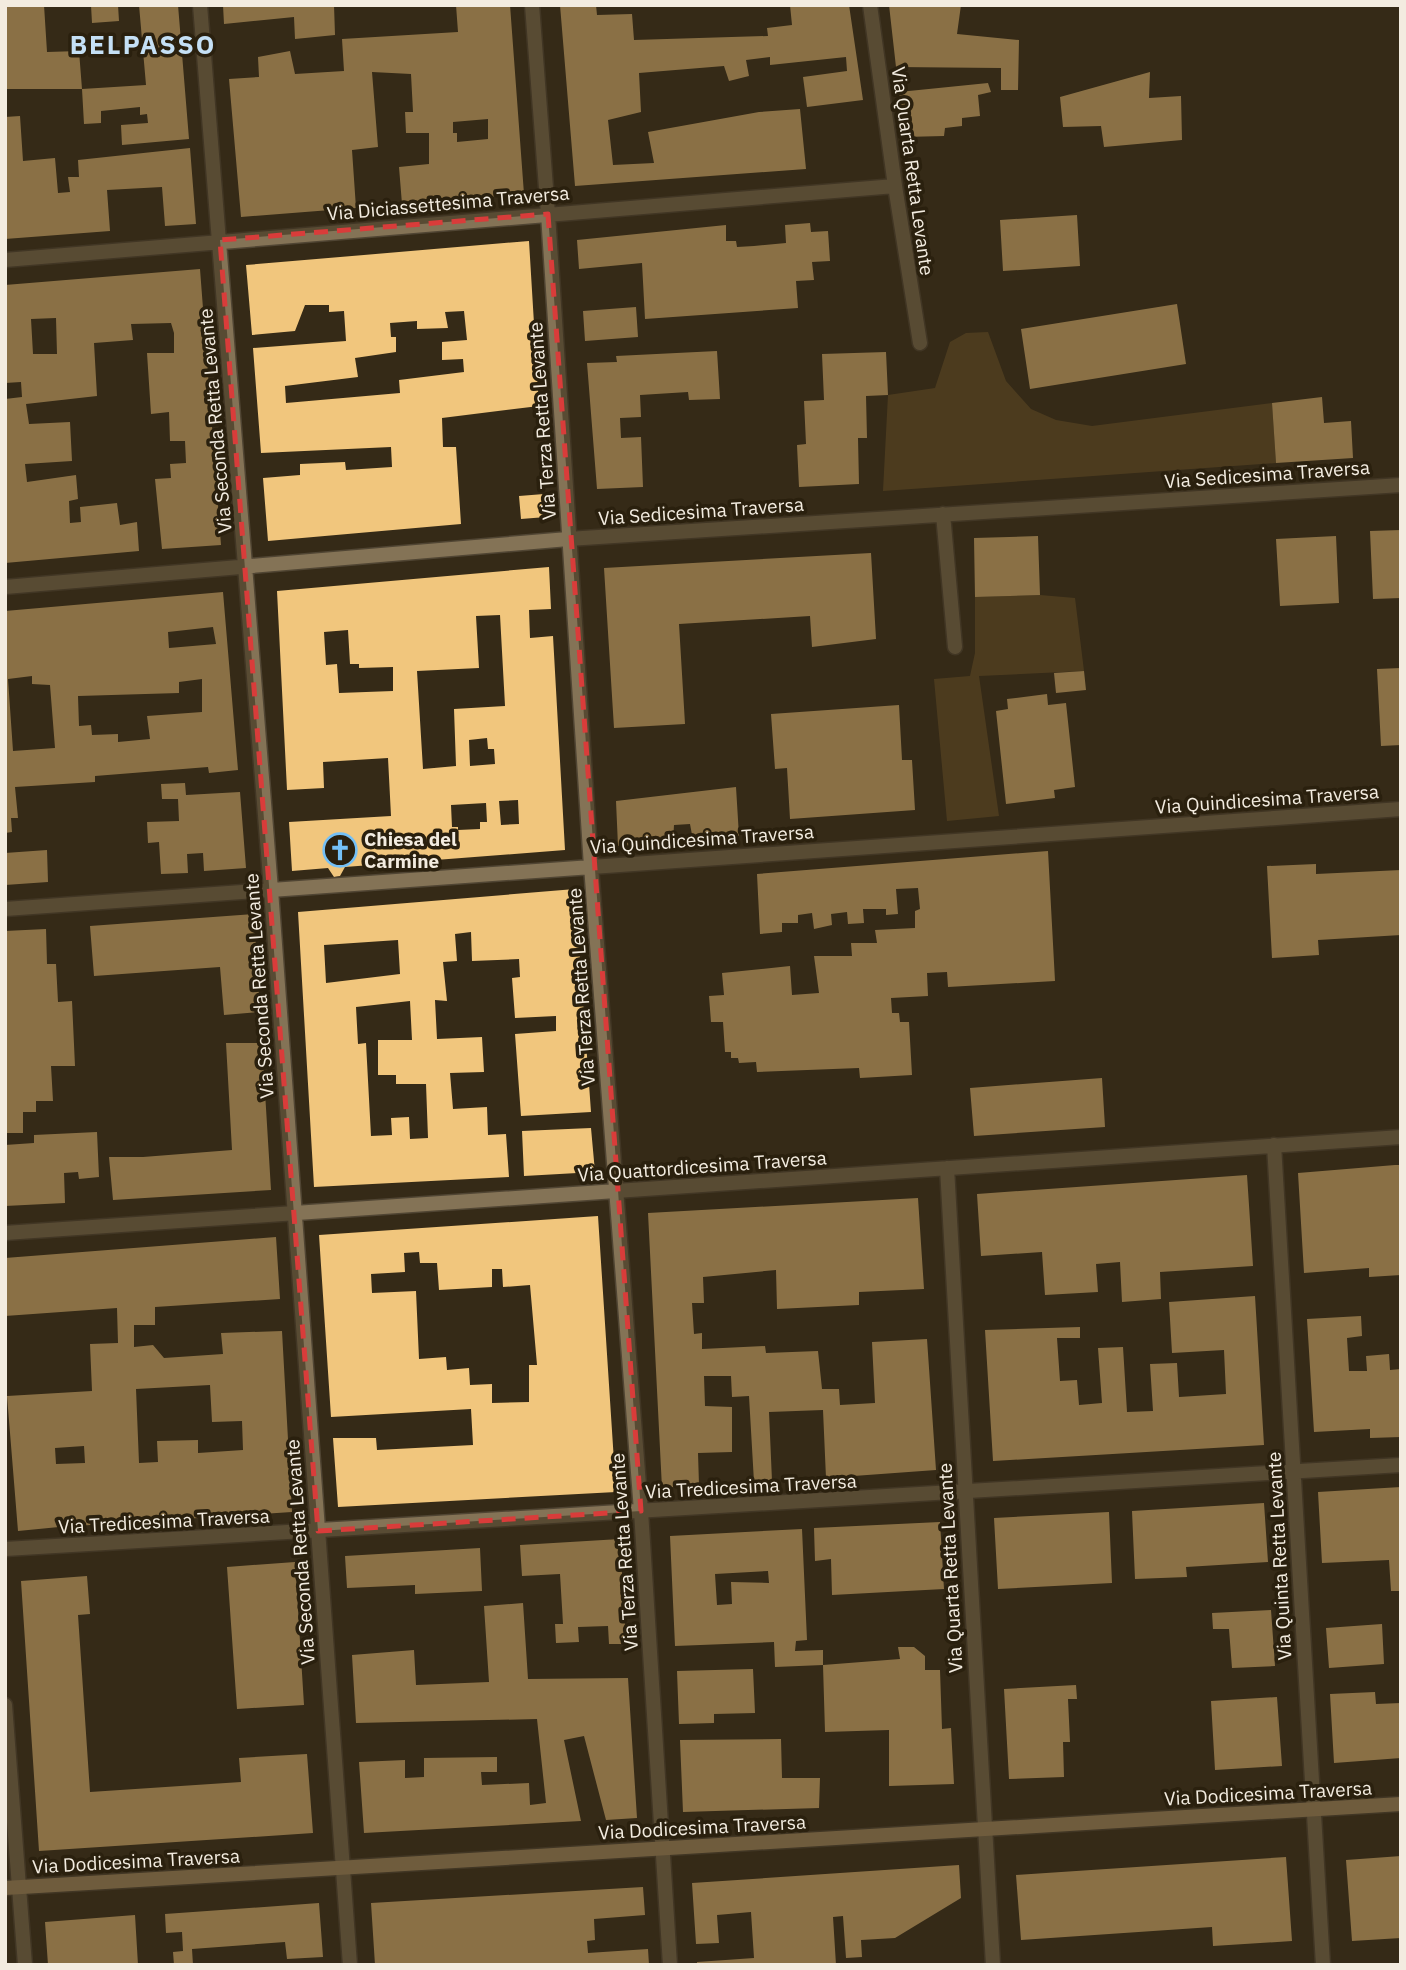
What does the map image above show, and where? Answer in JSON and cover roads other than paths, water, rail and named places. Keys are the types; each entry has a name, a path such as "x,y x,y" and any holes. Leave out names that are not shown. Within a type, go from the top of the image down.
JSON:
{"street":[{"name":"Via Seconda Retta Levante","path":"200,5 271,890 350,1965"},
{"name":"Via Terza Retta Levante","path":"532,5 590,866 641,1511 670,1965"},
{"name":"Via Quarta Retta Levante","path":"870,5 920,343"},
{"name":"Via Diciassettesima Traversa","path":"5,260 220,240 895,186"},
{"name":"Via Sedicesima Traversa","path":"5,587 568,539 1401,485"},
{"path":"943,514 955,647"},
{"name":"Via Quindicesima Traversa","path":"5,909 1401,809"},
{"name":"Via Quattordicesima Traversa","path":"5,1233 1401,1137"},
{"name":"Via Quinta Retta Levante","path":"1274,1146 1323,1965"},
{"name":"Via Quarta Retta Levante","path":"947,1168 993,1965"},
{"name":"Via Tredicesima Traversa","path":"12,1549 1401,1465"},
{"path":"5,1704 12,1887 25,1965"},
{"name":"Via Dodicesima Traversa","path":"12,1887 1401,1804"}],"place":[{"name":"Chiesa del Carmine","path":"340,850"}],"district":[{"name":"BELPASSO","path":"143,45"}]}
